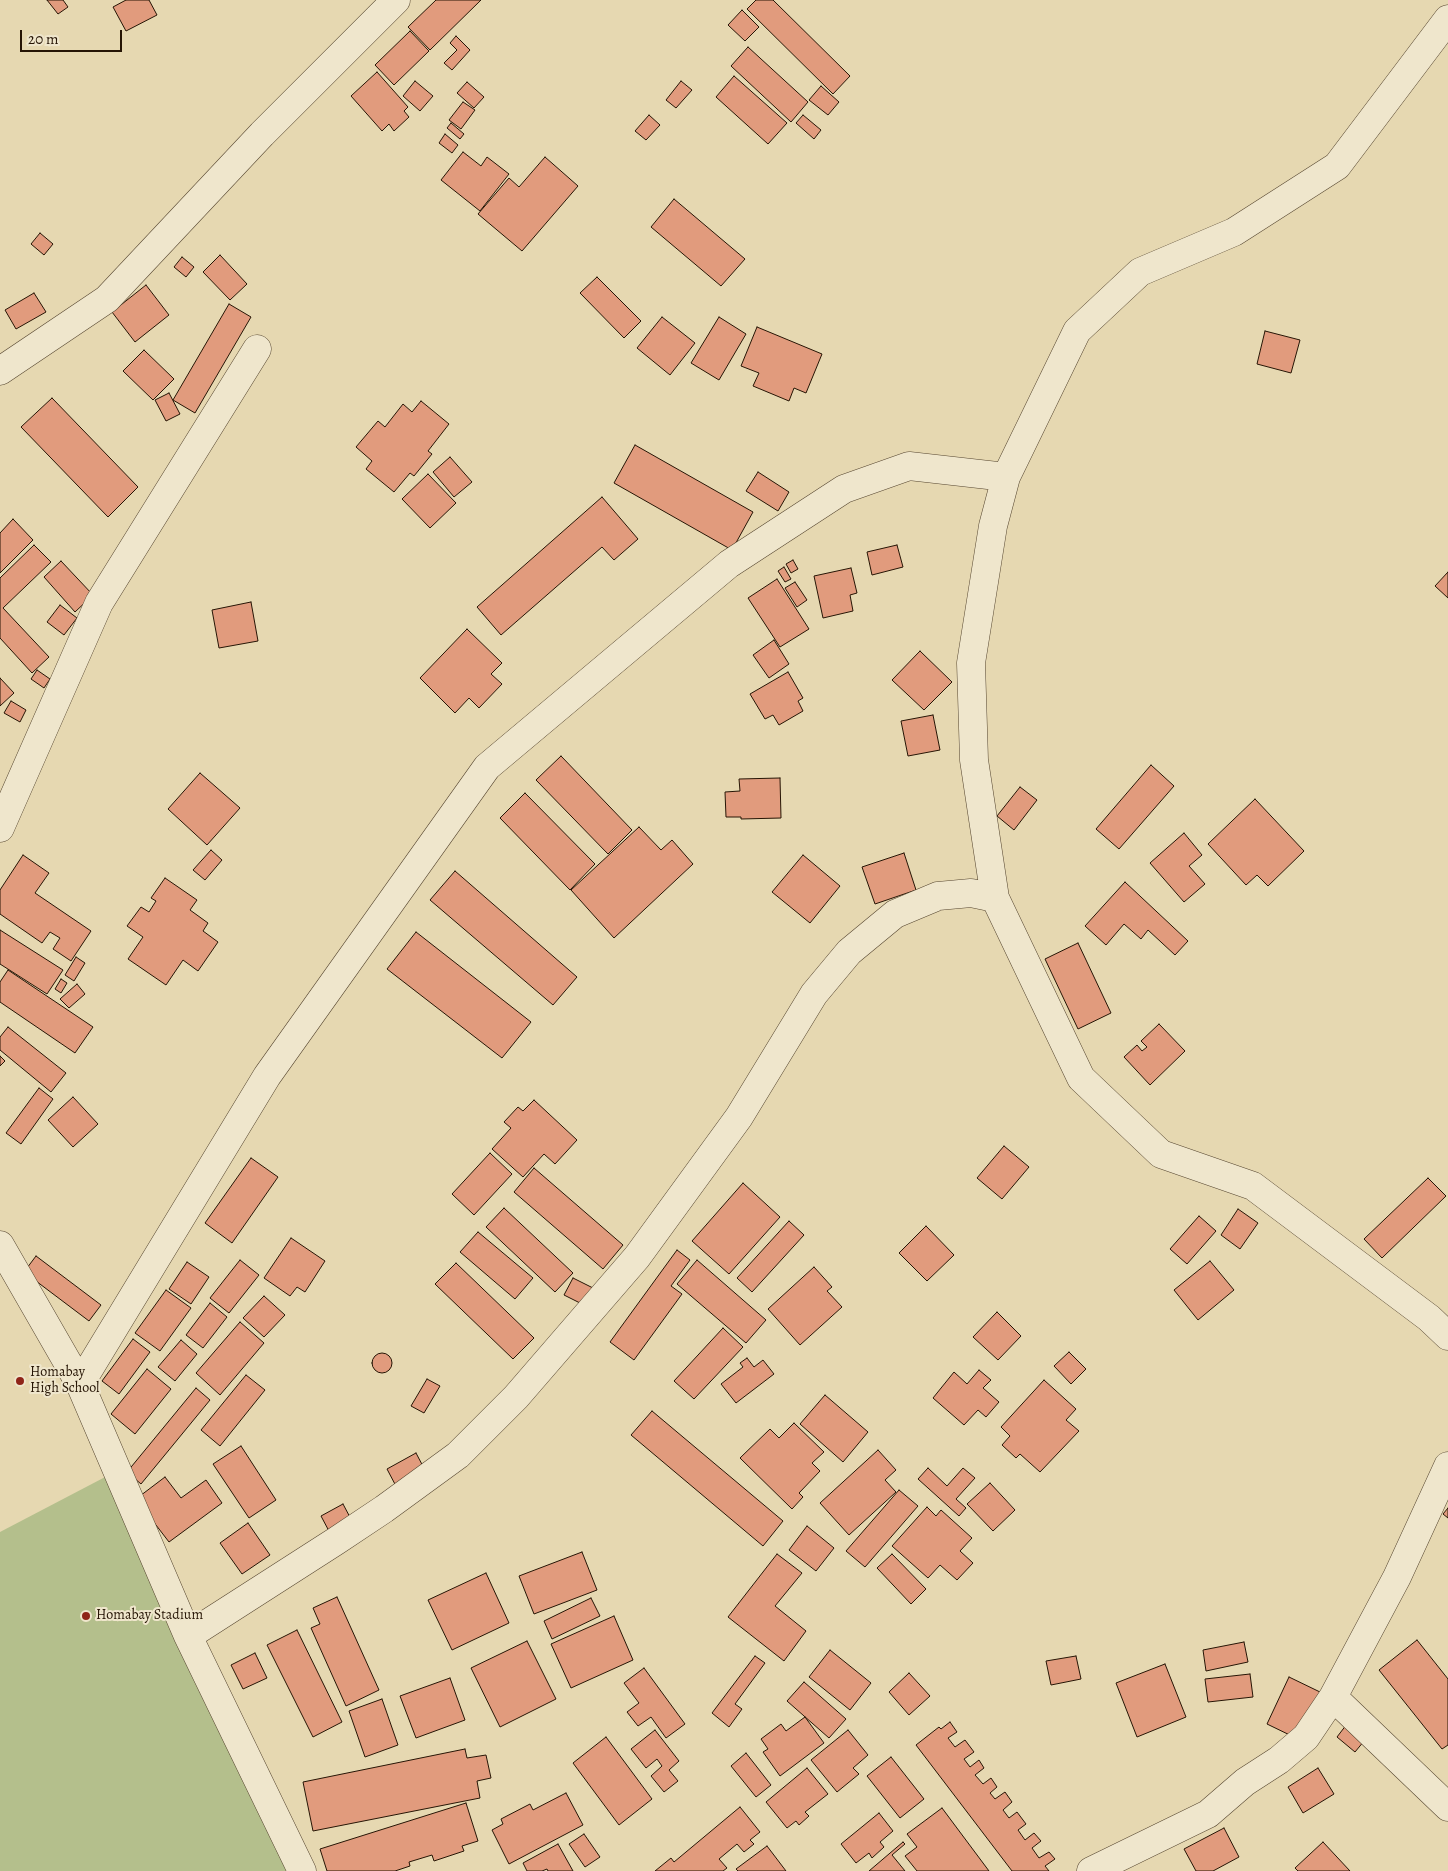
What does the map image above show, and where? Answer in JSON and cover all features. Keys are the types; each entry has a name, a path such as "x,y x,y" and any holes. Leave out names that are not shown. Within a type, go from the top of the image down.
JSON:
{"street":[{"path":"0,371 107,299 262,134 396,0"},
{"path":"1448,19 1337,166 1234,232 1140,272 1077,331 1006,477 992,526 971,663 974,760 995,898 1081,1078 1161,1154 1253,1186 1429,1318 1448,1336"},
{"path":"0,828 99,603 257,349"},
{"path":"80,1384 267,1076 487,767 729,564 844,489 908,466 1006,477"},
{"path":"188,1636 336,1541 443,1466 458,1455 516,1396 638,1257 739,1117 814,994 849,952 895,914 938,896 971,893 995,898"},
{"path":"0,1245 80,1384 188,1636 302,1871"},
{"path":"1091,1871 1208,1814 1245,1782 1279,1760 1306,1737 1333,1697 1397,1577 1448,1466"},
{"path":"1333,1697 1448,1807"}],"green space":[{"name":"Homabay Stadium","path":"109,1475 288,1871 0,1871 0,1532"}],"building":[{"path":"47,0 63,0 68,7 58,14"},
{"path":"126,0 149,0 157,15 126,31 113,7"},
{"path":"436,0 481,0 430,50 408,27"},
{"path":"756,0 773,0 850,76 833,94 747,9"},
{"path":"742,10 759,27 745,41 728,25"},
{"path":"410,31 429,51 394,85 375,65"},
{"path":"456,36 470,50 452,70 444,63 457,50 450,43"},
{"path":"748,47 808,102 791,122 731,66"},
{"path":"377,72 408,107 404,111 409,117 394,131 389,124 382,131 351,96"},
{"path":"734,76 787,123 768,144 716,97"},
{"path":"415,81 433,96 420,111 403,96"},
{"path":"681,81 692,90 676,108 666,100"},
{"path":"467,82 484,97 474,108 457,93"},
{"path":"821,86 839,102 828,115 809,100"},
{"path":"463,102 475,110 461,129 449,120"},
{"path":"649,115 660,125 646,140 635,131"},
{"path":"803,115 821,130 814,139 796,123"},
{"path":"451,123 464,134 460,139 447,128"},
{"path":"445,134 458,145 452,153 439,143"},
{"path":"463,152 481,166 487,157 509,174 480,211 441,180"},
{"path":"545,157 578,186 522,251 478,214 509,178 519,187"},
{"path":"674,199 745,259 721,286 651,227"},
{"path":"40,233 53,244 44,255 31,244"},
{"path":"220,255 247,284 230,300 203,272"},
{"path":"182,257 194,267 186,277 174,267"},
{"path":"597,277 641,321 624,338 580,293"},
{"path":"146,285 169,315 135,342 112,312"},
{"path":"34,293 46,312 16,329 5,310"},
{"path":"229,304 251,317 195,413 173,400"},
{"path":"662,317 695,343 670,375 637,348"},
{"path":"719,317 746,334 719,380 691,363"},
{"path":"757,327 822,354 806,393 794,388 789,401 753,386 759,373 741,366"},
{"path":"1265,331 1300,340 1291,373 1257,364"},
{"path":"144,350 174,379 153,400 123,371"},
{"path":"169,393 180,414 166,421 155,400"},
{"path":"52,398 138,487 108,517 21,427"},
{"path":"421,401 449,424 428,451 432,454 414,476 410,473 394,492 366,469 372,461 356,447 378,421 385,427 403,404 412,412"},
{"path":"635,445 753,512 732,550 614,483"},
{"path":"450,457 472,482 454,497 433,472"},
{"path":"758,472 789,492 778,511 746,491"},
{"path":"428,474 456,503 430,528 402,499"},
{"path":"602,497 638,539 614,560 602,547 501,635 477,607"},
{"path":"13,519 33,540 0,573 0,533"},
{"path":"34,545 51,562 3,608 49,657 32,673 0,638 0,578"},
{"path":"897,545 903,567 872,575 867,552"},
{"path":"793,560 798,569 791,573 786,564"},
{"path":"61,561 93,595 75,612 44,577"},
{"path":"784,567 791,579 785,582 778,571"},
{"path":"851,568 857,593 850,595 853,611 823,618 814,576"},
{"path":"1448,572 1448,598 1435,586"},
{"path":"777,579 809,629 780,647 748,598"},
{"path":"795,582 807,600 797,607 785,588"},
{"path":"251,602 258,641 219,648 212,610"},
{"path":"60,605 77,618 64,635 47,622"},
{"path":"467,629 502,663 491,674 502,684 479,708 469,698 455,713 420,678"},
{"path":"774,640 789,664 769,678 753,655"},
{"path":"920,651 952,682 924,710 892,680"},
{"path":"37,670 50,679 44,688 31,679"},
{"path":"788,672 803,698 798,701 803,711 779,725 773,715 765,719 750,694"},
{"path":"0,678 14,693 0,706"},
{"path":"11,701 26,710 20,722 4,713"},
{"path":"933,715 940,750 908,756 901,721"},
{"path":"561,756 632,830 608,854 536,780"},
{"path":"1151,765 1174,786 1119,849 1096,829"},
{"path":"200,773 240,808 207,845 168,809"},
{"path":"780,778 781,818 741,819 741,817 726,817 725,792 740,791 739,779"},
{"path":"1020,787 1037,800 1014,830 997,816"},
{"path":"525,793 595,864 570,890 500,818"},
{"path":"1255,799 1304,851 1268,886 1257,875 1246,885 1208,844"},
{"path":"639,827 661,850 672,840 693,864 614,938 571,890"},
{"path":"1184,833 1202,855 1189,866 1205,884 1184,902 1150,863"},
{"path":"211,850 222,860 205,880 193,870"},
{"path":"904,853 916,890 875,904 862,867"},
{"path":"23,855 49,873 35,893 91,931 71,961 53,949 60,938 50,932 42,943 0,914 0,890"},
{"path":"803,855 840,886 810,923 772,892"},
{"path":"455,871 577,977 553,1005 430,900"},
{"path":"165,878 197,900 190,910 208,923 203,931 218,942 198,971 183,960 166,985 128,959 143,937 127,926 141,907 149,912 156,901 151,898"},
{"path":"1125,882 1188,941 1175,955 1148,930 1141,939 1124,924 1106,945 1085,926"},
{"path":"0,930 63,970 47,994 0,964"},
{"path":"416,932 531,1022 502,1058 387,969"},
{"path":"1078,943 1111,1013 1078,1029 1045,959"},
{"path":"76,957 85,963 74,981 65,975"},
{"path":"8,970 93,1027 75,1053 0,1002 0,982"},
{"path":"61,979 67,983 61,993 55,989"},
{"path":"77,984 85,994 69,1008 60,999"},
{"path":"1159,1024 1185,1051 1150,1085 1124,1057 1137,1045 1142,1051 1147,1047 1141,1041"},
{"path":"8,1027 66,1073 51,1092 0,1050 0,1037"},
{"path":"0,1056 5,1061 0,1066"},
{"path":"39,1088 53,1099 21,1144 6,1133"},
{"path":"73,1097 98,1124 73,1147 48,1120"},
{"path":"534,1100 577,1140 555,1164 544,1154 523,1177 492,1149 511,1128 504,1122 518,1107 523,1111"},
{"path":"1004,1146 1029,1167 1002,1199 977,1178"},
{"path":"490,1153 512,1174 474,1215 452,1194"},
{"path":"251,1158 278,1177 232,1243 205,1223"},
{"path":"534,1168 623,1245 603,1269 514,1192"},
{"path":"1428,1178 1446,1196 1382,1258 1364,1239"},
{"path":"743,1183 780,1217 729,1274 692,1241"},
{"path":"504,1208 573,1273 555,1292 486,1227"},
{"path":"1238,1209 1258,1223 1240,1249 1221,1235"},
{"path":"1199,1216 1216,1231 1187,1264 1170,1249"},
{"path":"789,1221 804,1235 752,1292 737,1278"},
{"path":"926,1226 954,1255 927,1281 899,1253"},
{"path":"478,1232 533,1278 515,1299 460,1252"},
{"path":"291,1238 325,1261 305,1292 297,1287 290,1296 264,1278"},
{"path":"677,1250 690,1260 671,1286 682,1294 634,1360 610,1342"},
{"path":"36,1256 101,1305 89,1321 24,1272"},
{"path":"240,1260 259,1275 229,1313 210,1298"},
{"path":"697,1260 766,1320 746,1343 677,1284"},
{"path":"1210,1261 1234,1290 1198,1320 1174,1290"},
{"path":"187,1262 209,1277 191,1304 169,1289"},
{"path":"456,1263 534,1338 513,1359 435,1284"},
{"path":"814,1267 832,1287 827,1291 842,1307 800,1345 768,1309"},
{"path":"573,1278 593,1288 584,1305 564,1295"},
{"path":"166,1290 191,1308 160,1351 135,1333"},
{"path":"264,1296 285,1315 264,1337 243,1318"},
{"path":"210,1303 227,1317 203,1348 186,1335"},
{"path":"997,1312 1021,1336 998,1360 973,1337"},
{"path":"240,1322 264,1343 220,1395 196,1373"},
{"path":"723,1328 743,1347 694,1399 674,1381"},
{"path":"133,1339 150,1352 119,1394 102,1381"},
{"path":"181,1340 197,1354 175,1381 158,1367"},
{"path":"1069,1352 1086,1369 1071,1384 1054,1366"},
{"path":"378,1353 386,1353 392,1359 392,1367 386,1373 378,1373 372,1367 372,1359"},
{"path":"747,1358 754,1367 763,1360 774,1374 736,1403 721,1384 743,1367 740,1363"},
{"path":"147,1369 171,1389 135,1434 111,1414"},
{"path":"979,1370 991,1380 983,1388 999,1402 986,1417 978,1410 964,1425 933,1398 954,1372 967,1384"},
{"path":"246,1375 265,1390 220,1446 201,1430"},
{"path":"427,1379 440,1386 424,1413 411,1406"},
{"path":"1044,1380 1076,1409 1066,1420 1079,1431 1040,1472 1020,1454 1016,1458 1002,1445 1010,1436 1001,1427"},
{"path":"196,1388 210,1400 141,1484 127,1472"},
{"path":"825,1395 868,1432 843,1462 800,1424"},
{"path":"652,1411 783,1521 763,1546 631,1435"},
{"path":"794,1423 824,1452 812,1463 820,1471 799,1493 803,1497 792,1509 740,1458 770,1429 779,1438"},
{"path":"241,1446 276,1500 249,1518 213,1464"},
{"path":"878,1450 896,1470 885,1480 896,1492 849,1535 820,1503"},
{"path":"416,1453 426,1472 397,1488 387,1469"},
{"path":"928,1468 947,1486 963,1468 975,1478 956,1499 966,1508 959,1516 918,1479"},
{"path":"165,1477 181,1498 206,1480 222,1503 169,1542 136,1499"},
{"path":"990,1483 1015,1510 993,1531 967,1504"},
{"path":"899,1490 918,1506 865,1567 846,1551"},
{"path":"343,1504 352,1521 330,1533 321,1516"},
{"path":"927,1507 936,1516 941,1510 972,1538 960,1551 973,1563 957,1580 940,1565 928,1578 892,1546"},
{"path":"1448,1508 1448,1518 1443,1514"},
{"path":"248,1523 270,1555 242,1574 220,1543"},
{"path":"807,1526 834,1548 816,1571 789,1550"},
{"path":"582,1552 597,1590 534,1614 519,1576"},
{"path":"777,1554 802,1573 775,1606 806,1631 784,1661 728,1617"},
{"path":"892,1554 926,1589 911,1604 877,1568"},
{"path":"486,1573 509,1623 452,1650 428,1600"},
{"path":"337,1597 379,1690 346,1706 311,1628 320,1624 313,1608"},
{"path":"591,1598 600,1616 552,1639 544,1621"},
{"path":"614,1616 633,1660 571,1688 551,1644"},
{"path":"297,1630 342,1722 313,1737 267,1645"},
{"path":"1417,1640 1448,1679 1448,1745 1442,1749 1379,1670"},
{"path":"527,1641 556,1699 500,1727 471,1668"},
{"path":"1244,1642 1248,1662 1206,1671 1203,1650"},
{"path":"830,1650 871,1683 850,1710 809,1677"},
{"path":"255,1653 267,1678 243,1689 231,1665"},
{"path":"755,1656 765,1663 735,1704 742,1709 729,1727 712,1713"},
{"path":"1076,1656 1081,1679 1051,1685 1046,1661"},
{"path":"1165,1664 1186,1717 1137,1737 1116,1683"},
{"path":"644,1668 685,1724 666,1738 651,1717 638,1726 627,1712 639,1703 624,1683"},
{"path":"909,1673 930,1696 909,1715 889,1692"},
{"path":"1250,1674 1253,1697 1208,1702 1205,1679"},
{"path":"1289,1677 1320,1692 1298,1739 1267,1724"},
{"path":"450,1678 465,1720 416,1738 400,1696"},
{"path":"804,1682 846,1719 829,1738 787,1701"},
{"path":"382,1699 398,1745 365,1757 349,1711"},
{"path":"805,1717 824,1743 780,1776 763,1752 768,1749 761,1739 781,1724 786,1731"},
{"path":"1350,1720 1369,1735 1355,1752 1337,1737"},
{"path":"950,1722 957,1732 948,1738 955,1747 965,1740 974,1752 964,1759 970,1767 979,1760 984,1768 975,1775 983,1784 991,1778 997,1787 990,1793 995,1799 1005,1792 1012,1802 1003,1810 1009,1818 1017,1812 1026,1824 1018,1830 1025,1840 1034,1833 1041,1841 1032,1848 1039,1858 1049,1852 1055,1859 1045,1866 1049,1871 1012,1871 916,1745 939,1727 941,1729"},
{"path":"655,1730 679,1761 669,1770 678,1781 664,1792 651,1776 662,1766 657,1759 646,1768 631,1749"},
{"path":"848,1730 868,1755 853,1768 859,1774 837,1792 811,1760"},
{"path":"606,1737 652,1799 619,1825 573,1763"},
{"path":"465,1749 467,1758 486,1755 491,1778 477,1781 480,1798 313,1831 303,1782"},
{"path":"746,1753 771,1785 756,1797 731,1766"},
{"path":"891,1757 924,1799 900,1818 867,1776"},
{"path":"807,1768 828,1794 805,1812 809,1816 799,1825 796,1821 787,1828 766,1802"},
{"path":"1318,1768 1334,1794 1303,1813 1288,1787"},
{"path":"566,1793 583,1825 509,1864 492,1830 503,1824 501,1819 530,1804 533,1810"},
{"path":"466,1803 478,1841 462,1846 464,1851 434,1861 432,1855 409,1862 410,1866 395,1871 327,1871 320,1849"},
{"path":"740,1807 760,1832 750,1840 754,1844 744,1852 737,1844 719,1859 727,1868 723,1871 655,1871 671,1858 674,1862"},
{"path":"942,1808 989,1871 917,1871 905,1856 917,1847 907,1834"},
{"path":"879,1813 893,1831 880,1842 884,1847 872,1858 869,1853 856,1863 841,1844"},
{"path":"1224,1828 1239,1857 1213,1871 1196,1871 1184,1849"},
{"path":"584,1834 600,1857 585,1867 569,1844"},
{"path":"903,1842 905,1844 892,1855 905,1871 869,1871"},
{"path":"1323,1842 1350,1871 1298,1871 1295,1868"},
{"path":"558,1844 573,1871 548,1871 547,1869 527,1871 523,1863"},
{"path":"767,1846 786,1871 738,1871 736,1869"}],"place":[{"name":"Homabay High School","path":"20,1381"},
{"name":"Homabay Stadium","path":"86,1616"}]}
